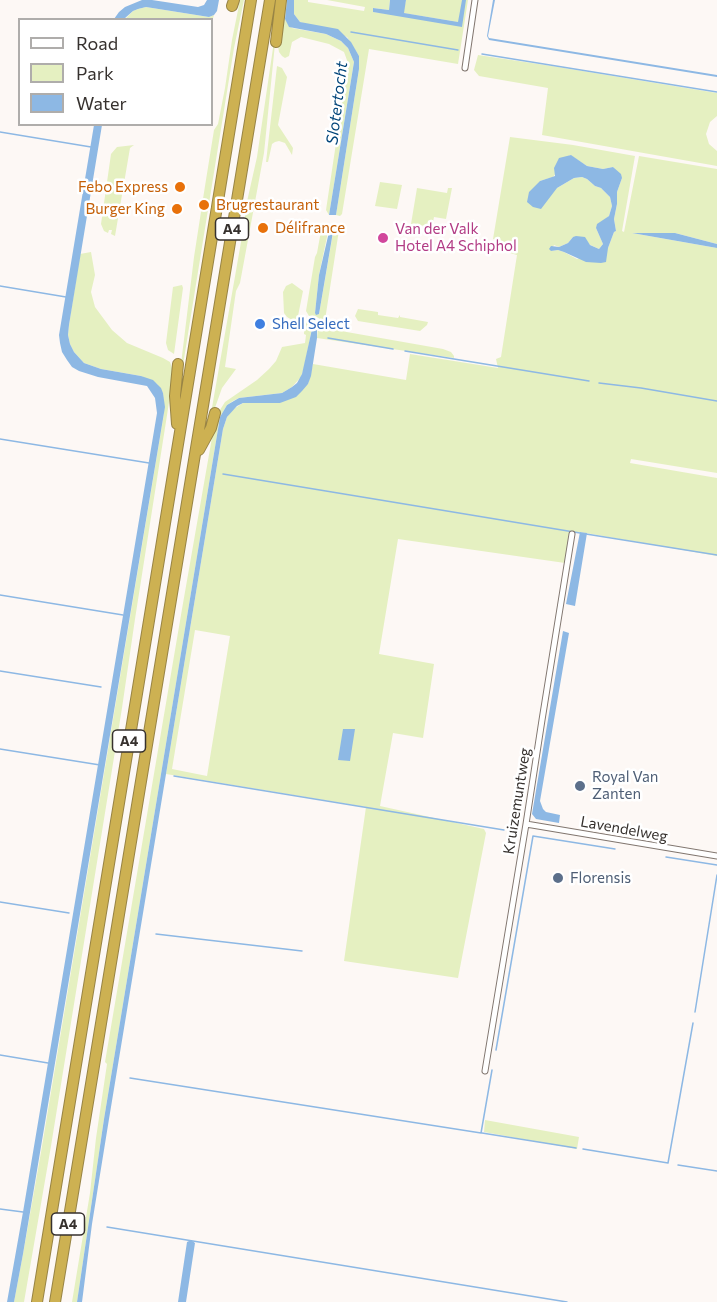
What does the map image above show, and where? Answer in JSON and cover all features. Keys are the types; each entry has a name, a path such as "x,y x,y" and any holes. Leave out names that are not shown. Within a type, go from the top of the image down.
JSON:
{"highway":[{"name":"A4","path":"37,1302 251,0"},
{"name":"A4","path":"56,1302 270,0"},
{"path":"276,42 281,0"},
{"name":"A4","path":"178,364 175,396 178,442"},
{"name":"A4","path":"194,458 211,428 215,413"}],"street":[{"path":"465,68 475,0"},
{"name":"Kruizemuntweg","path":"484,1071 572,534"},
{"name":"Lavendelweg","path":"526,824 717,856"}],"green space":[{"path":"240,0 244,0 234,48 183,365 181,364 194,257 205,186"},
{"path":"284,0 287,0 285,19 292,28 326,34 341,41 348,48 354,62 329,215 326,210 348,63 344,52 329,44 301,37 292,42 289,56 285,58 282,56 278,46"},
{"path":"294,0 308,0 308,2 364,11 365,7 327,0 390,0 389,10 373,8 373,12 458,22 403,13 406,0 468,0 458,64 369,49 340,216 336,215 359,69 359,56 347,37 300,22 294,14"},
{"path":"146,7 209,17 214,15 213,18 126,18 133,11"},
{"path":"278,14 264,153 240,283 236,291 225,367 236,369 222,388 210,419 246,206 257,157"},
{"path":"478,55 717,93 717,116 710,122 706,134 709,144 717,151 717,166 542,135 548,88 479,76 474,70"},
{"path":"277,66 282,68 287,77 278,125 293,148 292,155 285,143 275,142 272,144 268,162 266,162"},
{"path":"510,137 635,156 622,231 624,232 639,156 717,169 717,244 675,233 632,233 717,248 717,473 631,459 630,463 717,478 717,556 580,532 569,533 565,563 398,539 379,654 434,664 423,738 393,733 380,806 484,829 486,833 458,978 344,961 366,807 166,774 223,429 227,417 232,410 243,403 280,403 308,384 313,364 406,380 410,354 498,368 496,359 501,357 517,255 503,251 504,246 500,241 493,239","holes":["570,155 587,166 603,169 613,167 622,178 617,192 614,219 616,231 608,248 577,259 558,250 551,251 554,245 559,247 568,243 573,237 599,249 603,244 596,228 609,216 612,206 610,197 601,188 582,177 574,178 557,188 540,181 553,177","195,630 230,636 207,776 172,769"]},
{"path":"134,145 130,148 115,236 111,234 112,230 108,233 104,231 101,224 111,154 117,147"},
{"path":"380,182 402,185 397,209 375,206"},
{"path":"417,188 447,193 448,188 452,188 446,219 434,217 432,227 411,224"},
{"path":"326,226 336,227 339,230 325,320 328,327 443,349 451,352 454,358 317,338 319,318 309,316 306,311 321,231","holes":["328,232 333,233 319,314 317,314 315,313 319,275"]},
{"path":"91,252 95,275 91,292 95,307 112,330 127,343 170,362 173,377 51,1146 24,1302 14,1302 164,413 163,393 157,384 141,376 101,369 84,363 70,344 69,325 80,254"},
{"path":"292,283 303,291 297,321 313,323 301,377 292,387 282,393 239,398 227,405 220,417 104,1119 77,1302 72,1302 90,1193 107,1064 105,1062 214,426 225,402 269,369 276,361 282,347 305,343 304,327 284,313 283,292 286,286"},
{"path":"182,285 174,354 168,350 166,343 173,287"},
{"path":"358,309 378,312 378,315 398,318 400,315 400,317 428,322 420,331 358,321 355,316"},
{"path":"485,1120 579,1137 577,1149 484,1132"}],"water":[{"path":"142,0 198,7 204,5 207,0 219,0 217,11 209,17 146,7 133,11 125,18 115,18 125,7"},
{"path":"287,0 294,0 294,14 300,22 338,29 351,42 359,56 359,69 336,215 329,215 354,62 348,48 341,41 326,34 289,27 285,19"},
{"path":"390,0 406,0 404,13 458,22 462,0 466,0 462,27 373,12 373,8 389,10"},
{"path":"493,0 495,0 489,38 717,75 717,77 489,40 487,36"},
{"path":"94,126 102,126 69,325 70,344 84,363 153,380 161,388 165,407 23,1254 14,1302 7,1302 157,413 155,398 147,386 98,377 72,367 62,352 59,335"},
{"path":"571,155 587,166 603,169 613,167 621,174 614,219 616,231 608,248 606,262 586,262 564,252 549,249 551,246 559,247 568,243 576,236 585,237 590,245 599,249 603,244 596,228 597,224 609,216 612,206 610,197 601,188 582,177 574,178 557,188 541,209 527,202 529,192 540,181 555,176 554,168 559,158"},
{"path":"329,232 333,232 319,314 316,315 319,275"},
{"path":"632,233 675,233 717,244 717,248"},
{"path":"314,326 317,330 317,338 311,376 302,391 296,397 280,403 243,403 227,417 223,429 92,1224 82,1302 77,1302 104,1119 220,417 227,405 239,398 282,393 297,383 302,374"},
{"path":"580,532 587,533 575,606 566,604"},
{"path":"563,631 569,633 540,801 546,812 560,815 559,823 536,819 532,814"},
{"path":"343,729 355,729 350,761 338,760"},
{"path":"191,1240 195,1243 186,1302 178,1302 187,1242"}],"waterway":[{"path":"351,32 458,50"},
{"path":"482,54 717,92"},
{"path":"0,132 91,147"},
{"path":"0,286 66,297"},
{"path":"328,338 393,349"},
{"path":"405,351 589,381"},
{"path":"599,383 717,401"},
{"path":"0,439 149,463"},
{"path":"223,474 580,533"},
{"path":"586,534 717,555"},
{"path":"0,595 123,615"},
{"path":"0,671 101,687"},
{"path":"0,749 100,765"},
{"path":"174,776 504,830"},
{"path":"496,1050 533,836 615,849"},
{"path":"666,857 717,865"},
{"path":"695,1012 717,875"},
{"path":"0,902 69,913"},
{"path":"156,934 302,951"},
{"path":"583,1149 668,1163 693,1023"},
{"path":"0,1055 48,1063"},
{"path":"130,1078 481,1133 492,1070"},
{"path":"482,1133 576,1148"},
{"path":"678,1165 717,1171"},
{"path":"0,1209 23,1212"},
{"path":"107,1227 567,1302"}],"place":[{"name":"Febo Express","path":"180,187"},
{"name":"Brugrestaurant","path":"204,205"},
{"name":"Burger King","path":"177,209"},
{"name":"Délifrance","path":"263,228"},
{"name":"Van der Valk Hotel A4 Schiphol","path":"383,238"},
{"name":"Shell Select","path":"260,324"},
{"name":"Royal Van Zanten","path":"580,786"},
{"name":"Florensis","path":"558,878"}],"water label":[{"name":"Slotertocht","path":"337,103"}]}
